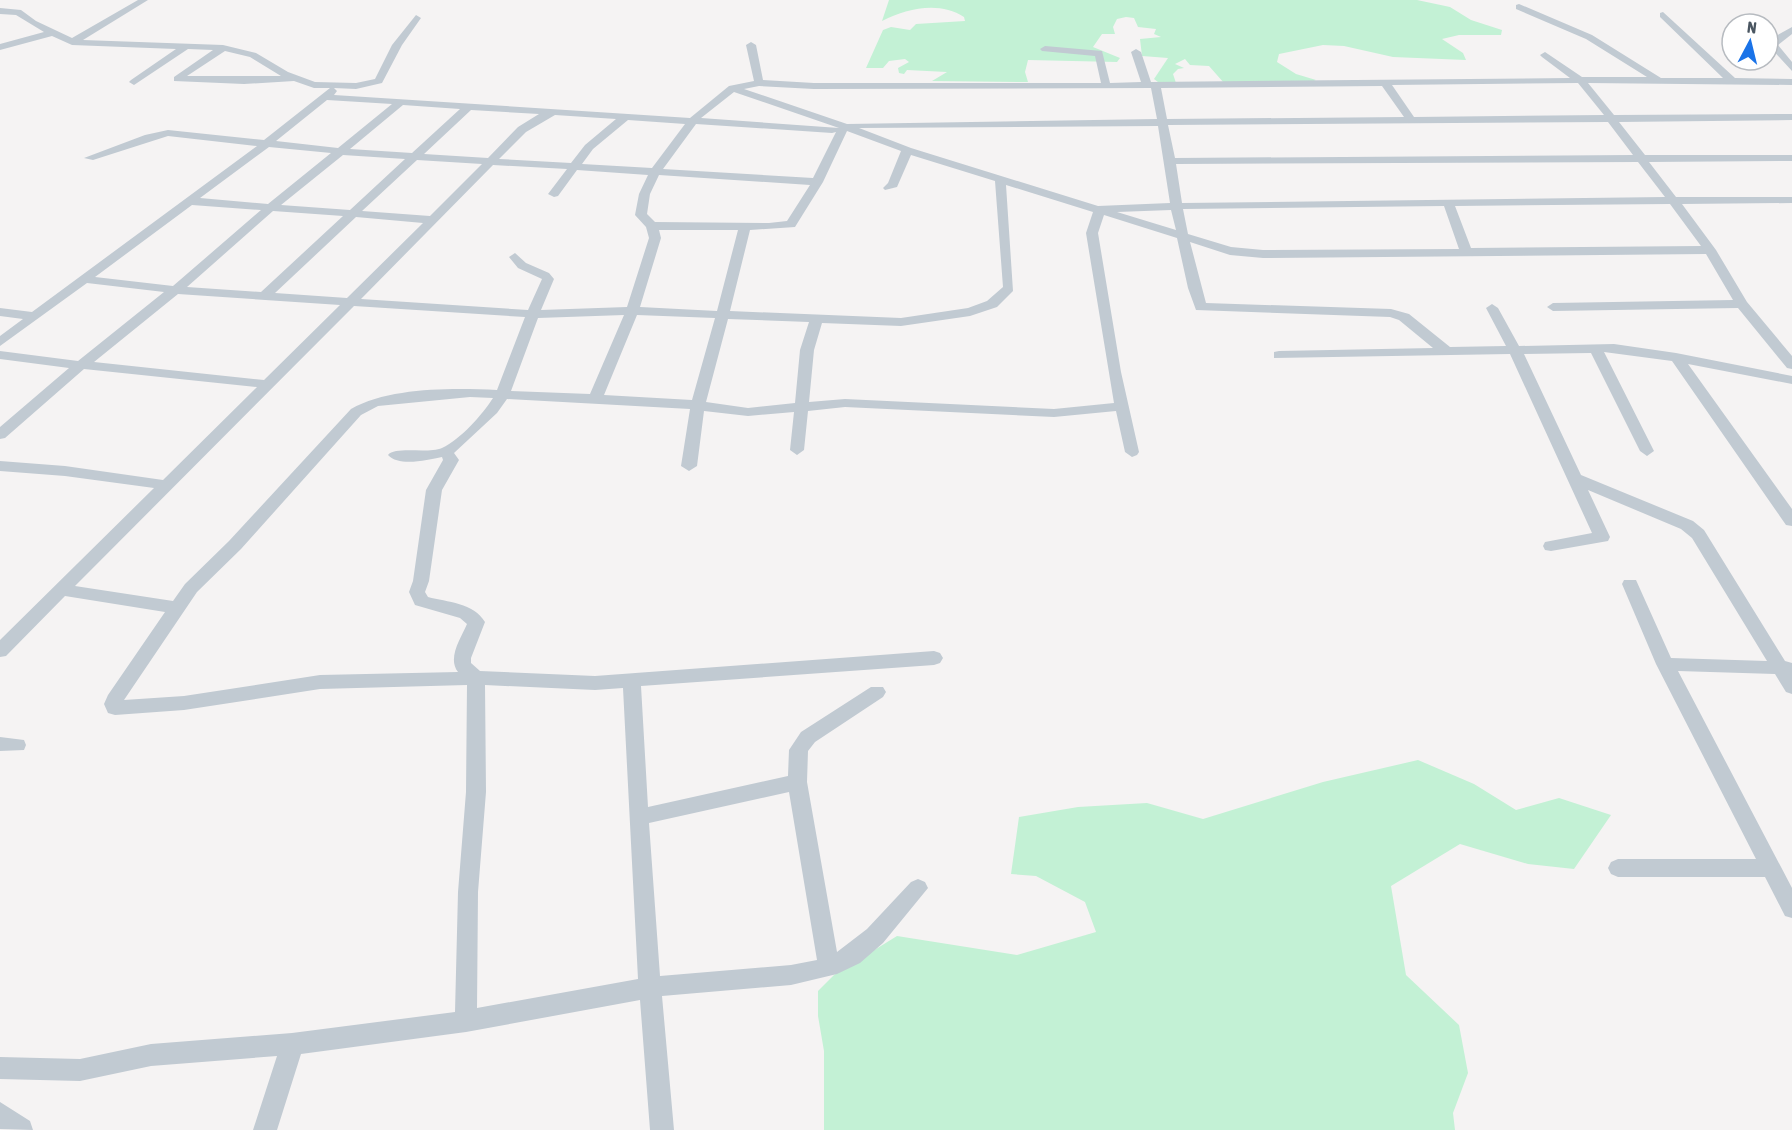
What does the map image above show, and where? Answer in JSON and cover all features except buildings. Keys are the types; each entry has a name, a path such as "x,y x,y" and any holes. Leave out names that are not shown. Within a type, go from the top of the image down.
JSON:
{"street":[{"path":"72,42 144,0"},
{"path":"1519,7 1601,43 1660,81"},
{"path":"0,11 18,12 51,33 72,42 223,48 253,55 294,78 314,85 338,87 367,85 380,81 397,45 416,18"},
{"path":"1663,15 1733,82"},
{"path":"1792,30 1774,41 1773,45 1792,68"},
{"path":"0,47 51,33"},
{"path":"751,45 759,83"},
{"path":"134,82 187,46"},
{"path":"223,48 176,79 244,81 294,78"},
{"path":"1045,50 1099,54 1106,86"},
{"path":"1136,52 1151,85 1163,122 1176,205 1201,307 1391,313 1404,317 1447,352"},
{"path":"1545,55 1581,81 1611,118 1710,250 1742,304 1792,365"},
{"path":"595,400 632,311 655,238 652,226 641,215 639,202 657,171 694,120 733,88 759,83 814,86 1106,86 1385,82 1792,82"},
{"path":"1385,82 1411,120"},
{"path":"0,342 267,143 338,87"},
{"path":"733,88 774,105 860,132 907,150 1100,208 1230,251 1263,254 1710,250"},
{"path":"325,97 626,117 842,128 1163,122 1792,117"},
{"path":"0,435 81,365 177,290 271,207 401,102"},
{"path":"266,295 468,107"},
{"path":"0,651 528,123 557,111"},
{"path":"554,194 589,147 626,117"},
{"path":"652,226 745,228 781,227 790,224 800,213 817,182 842,128"},
{"path":"89,158 160,133 339,151 817,182"},
{"path":"889,188 893,185 907,150"},
{"path":"1170,161 1792,158"},
{"path":"82,279 177,290 351,299 435,309 532,314 632,311 900,322 937,318 970,312 1002,297 1009,288 1000,179"},
{"path":"1100,208 1176,205 1792,200"},
{"path":"190,201 433,220"},
{"path":"1449,204 1466,251"},
{"path":"1100,208 1092,232 1114,372 1132,452"},
{"path":"689,466 698,406 745,228"},
{"path":"395,455 420,457 446,452 482,422 502,394 532,314 548,279 543,273 523,267 515,257"},
{"path":"1553,307 1742,304"},
{"path":"1492,308 1516,352 1602,537 1551,546"},
{"path":"0,312 33,316"},
{"path":"797,450 807,350 816,320"},
{"path":"1279,354 1516,352 1595,347 1676,357 1786,380 1792,395"},
{"path":"1595,347 1647,451"},
{"path":"0,355 267,384"},
{"path":"1676,357 1792,521"},
{"path":"934,658 595,683 476,678 320,682 184,703 115,708 113,704 191,588 235,545 332,437 363,406 422,395 502,394 671,402 747,412 802,401 1054,413 1086,412 1123,406"},
{"path":"446,452 451,460 434,490 417,597 430,605 459,610 473,617 476,622 462,658 462,665 476,678 476,792 468,892 466,1021"},
{"path":"0,466 65,471 166,485"},
{"path":"1576,479 1687,525 1698,534 1787,668 1792,687"},
{"path":"1630,584 1665,664 1792,909"},
{"path":"60,590 177,608"},
{"path":"1665,664 1787,668"},
{"path":"632,681 644,918 652,987 662,1130"},
{"path":"829,967 797,782 799,750 807,737 877,692"},
{"path":"640,817 797,782"},
{"path":"1618,868 1771,868"},
{"path":"0,1068 80,1070 151,1055 292,1044 466,1021 652,987 791,975 829,967 852,956 875,936 918,888"},
{"path":"265,1130 292,1044"},
{"path":"0,1114 21,1130"}],"green space":[{"path":"889,0 1417,0 1450,7 1471,20 1502,30 1501,35 1459,35 1442,39 1463,53 1466,60 1393,57 1344,46 1323,45 1279,54 1277,62 1296,74 1316,80 1311,82 1224,83 1209,66 1190,65 1185,59 1175,64 1184,68 1178,69 1173,74 1176,83 1158,82 1154,79 1168,58 1142,56 1140,39 1161,37 1154,34 1156,29 1138,27 1134,18 1126,17 1117,19 1113,27 1115,34 1102,34 1093,47 1120,58 1117,62 1028,60 1025,72 1028,82 932,81 947,72 907,70 904,74 899,73 898,68 909,62 905,59 889,61 883,68 866,68 883,30 891,27 910,30 916,24 965,21 964,17 945,9 923,8 882,21"},
{"path":"1418,760 1474,784 1516,810 1559,798 1611,815 1574,869 1528,864 1460,844 1391,886 1406,975 1459,1025 1468,1073 1453,1113 1455,1130 824,1130 824,1051 818,1016 818,991 834,975 897,936 1017,955 1096,932 1085,902 1036,876 1011,874 1019,817 1078,807 1147,803 1203,819 1323,782"}]}
